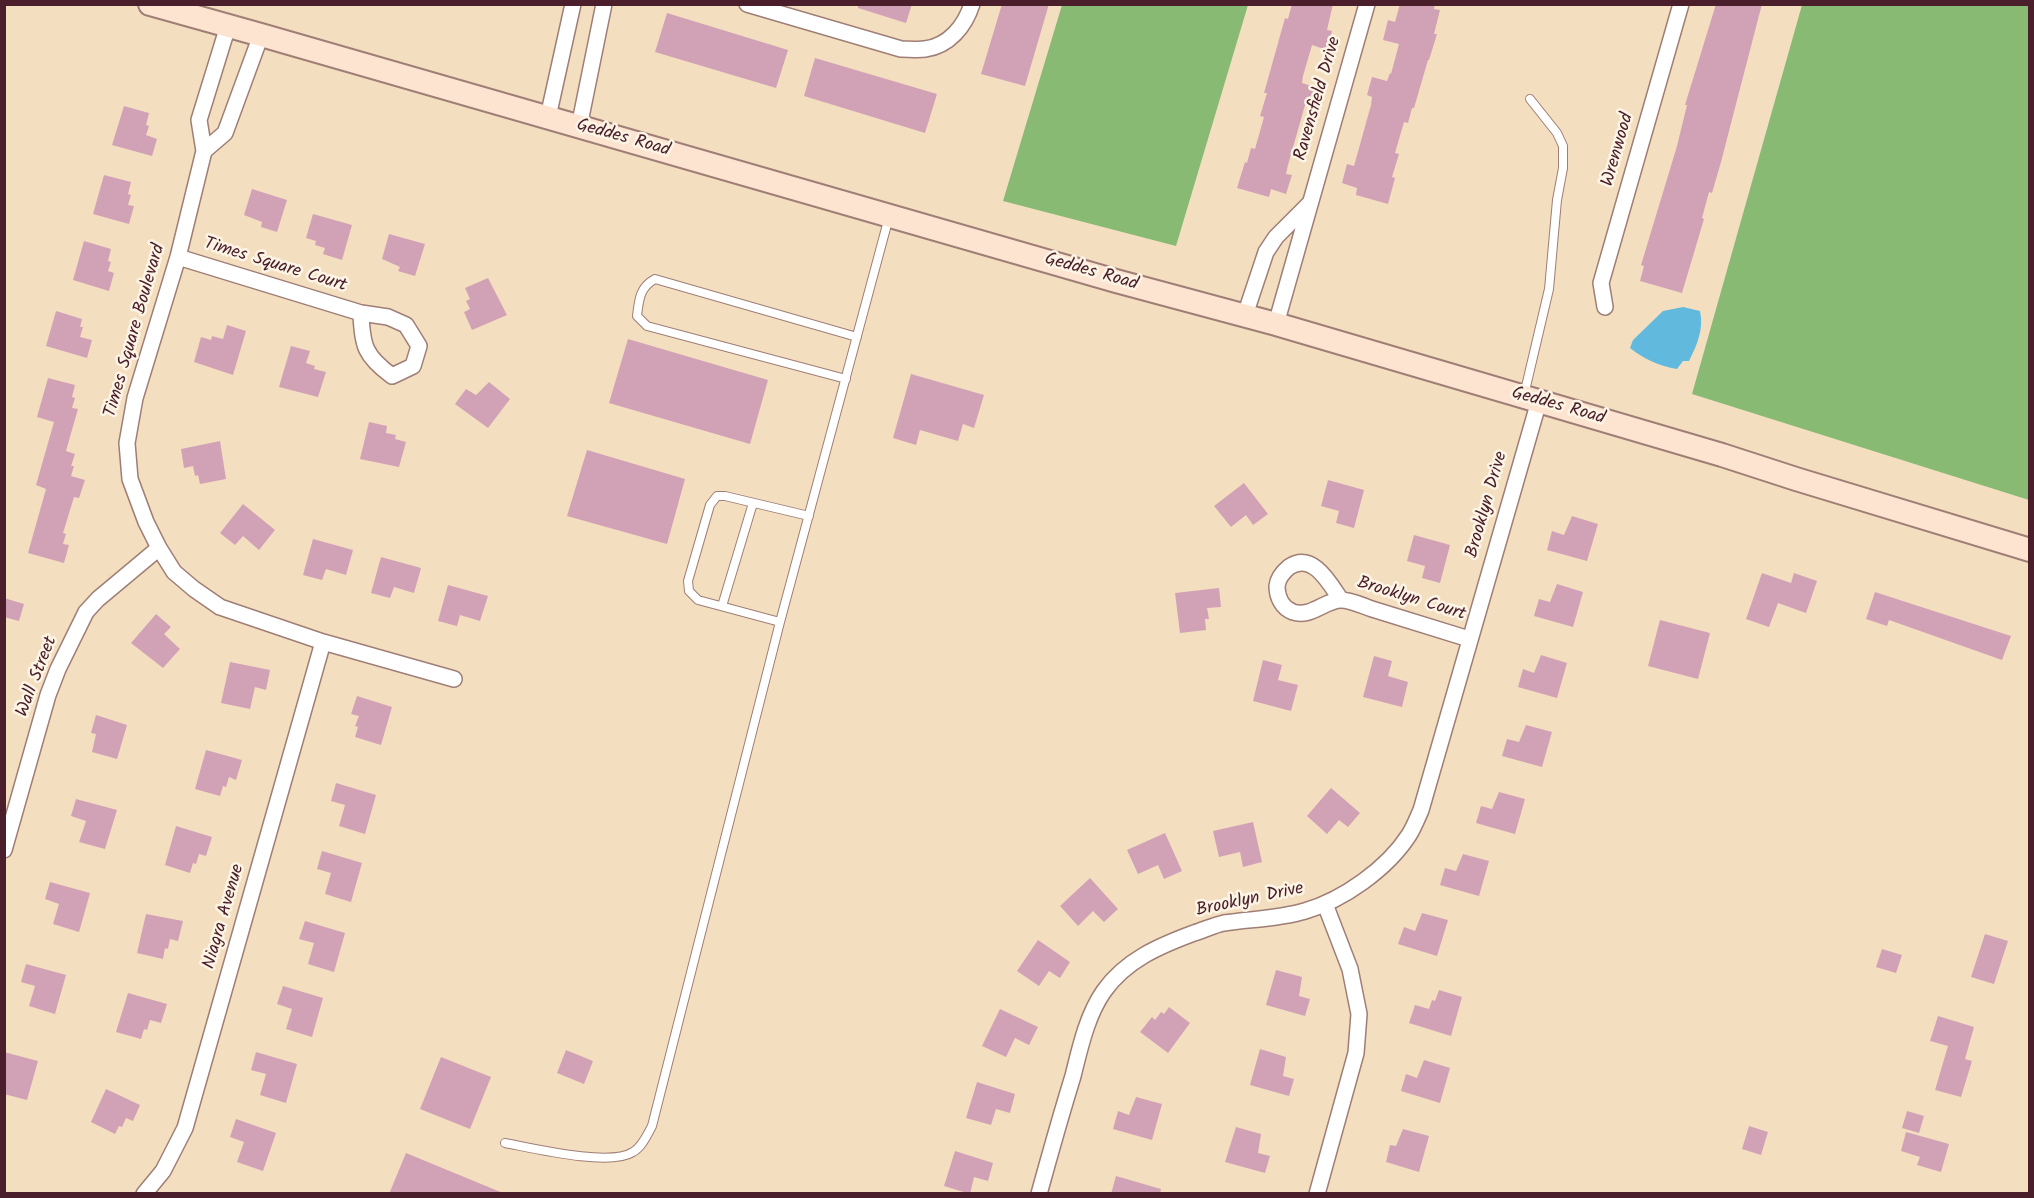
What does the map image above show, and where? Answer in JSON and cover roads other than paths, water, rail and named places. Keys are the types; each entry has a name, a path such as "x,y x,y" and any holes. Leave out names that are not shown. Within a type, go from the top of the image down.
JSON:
{"main road":[{"name":"Geddes Road","path":"150,4 1116,281 1276,324 1722,455 2030,550"}],"street":[{"path":"548,117 573,4"},
{"path":"579,127 604,4"},
{"path":"747,4 901,49 925,49 941,44 956,34 964,24 972,4"},
{"name":"Ravensfield Drive","path":"1276,324 1367,4"},
{"name":"Wrenwood","path":"1605,307 1601,284 1681,4"},
{"name":"Times Square Boulevard","path":"228,26 199,120 204,151 178,257 135,398 127,443 130,479 136,500 159,548 174,572 220,607 323,642 454,679"},
{"path":"204,151 225,133 261,35"},
{"name":"Ravensfield Drive","path":"1245,315 1266,252 1276,237 1310,204"},
{"name":"Times Square Court","path":"178,257 361,313 388,317 406,325 419,346 413,366 392,376 374,362 362,339 361,313"},
{"name":"Brooklyn Drive","path":"1039,1194 1084,1035 1104,992 1124,968 1143,954 1166,943 1221,924 1269,919 1304,912 1325,904 1378,869 1410,834 1421,810 1469,639 1532,399"},
{"name":"Wall Street","path":"4,850 48,695 76,631 86,612 98,599 159,548"},
{"name":"Brooklyn Court","path":"1341,600 1469,639"},
{"name":"Niagra Avenue","path":"144,1194 163,1170 185,1128 323,642"},
{"path":"1317,1194 1356,1053 1359,1014 1350,969 1325,904"}],"lane":[{"path":"1530,99 1557,134 1563,146 1563,168 1557,200 1549,289 1532,399"},
{"path":"505,1143 557,1153 614,1159 633,1153 643,1143 652,1126 780,622 889,216"},
{"path":"846,380 646,326 637,316 639,300 646,284 655,279 857,337"},
{"path":"780,622 698,600 689,591 688,581 710,506 717,496 809,516"},
{"path":"722,606 753,503"}],"water":[{"path":"1683,307 1700,311 1701,318 1699,337 1689,361 1683,361 1677,369 1670,368 1652,362 1630,348 1633,340 1663,311"}]}
